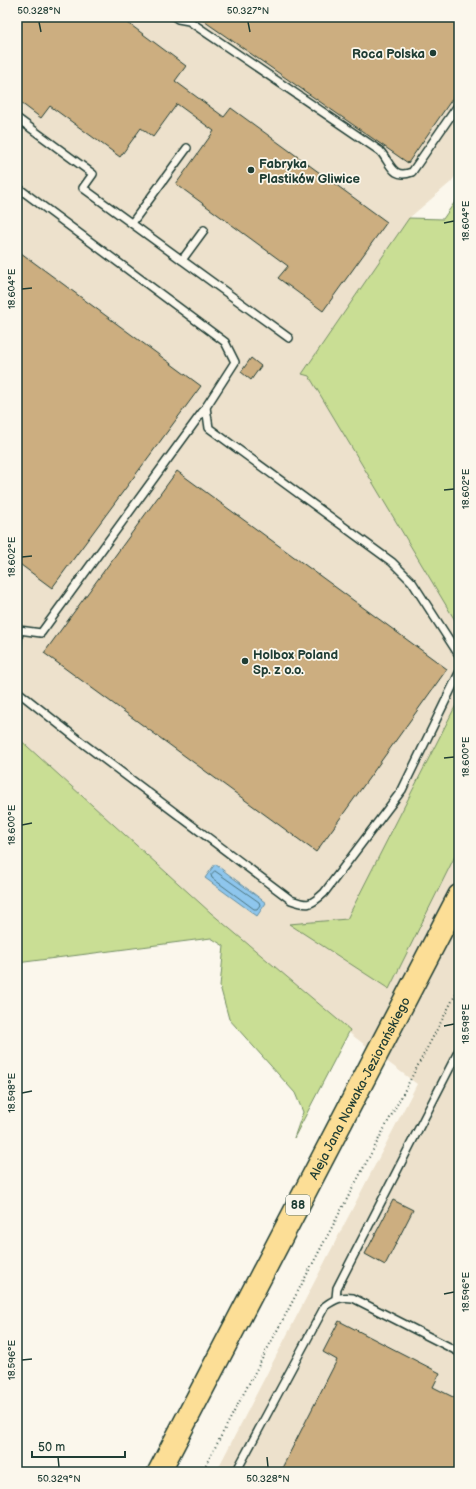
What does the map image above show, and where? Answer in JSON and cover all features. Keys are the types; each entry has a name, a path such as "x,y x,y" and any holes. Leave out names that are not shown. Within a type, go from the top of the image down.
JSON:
{"main road":[{"name":"Aleja Jana Nowaka-Jeziorańskiego","path":"159,1472 459,896"}],"lane":[{"path":"175,17 189,21 380,152 386,158 392,169 398,174 405,175 412,172 459,104"},
{"path":"17,118 93,174 83,188 289,338"},
{"path":"132,223 187,148"},
{"path":"17,187 225,342 235,362 206,407 40,633 18,629 17,647"},
{"path":"182,260 204,230"},
{"path":"206,407 209,428 392,562 412,582 459,655"},
{"path":"17,691 80,741 291,900 304,905 314,902 324,893 402,790 459,674"},
{"path":"336,1298 336,1288 459,1050"},
{"path":"236,1472 325,1306 336,1298 345,1296 353,1298 459,1352"}],"path":[{"path":"202,1472 459,988"}],"shaded area":[{"path":"17,17 459,17 459,171 451,182 409,218 459,627 459,1472 216,1472 417,1084 211,929 17,955"}],"green space":[{"path":"459,196 459,627 309,376 302,374 409,218 443,219"},
{"path":"459,699 459,848 389,989 289,924 347,919"},
{"path":"17,737 211,913 350,1030 294,1138 303,1112 295,1093 229,1019 220,986 224,946 211,938 17,963"}],"water":[{"path":"215,864 266,903 257,916 205,878"}],"building":[{"name":"Fabryka Plastików Gliwice","path":"17,17 120,17 186,66 175,81 224,117 231,108 387,222 323,311 278,278 288,266 176,184 214,131 177,104 153,137 141,128 120,157 50,106 41,118 17,100"},
{"path":"198,17 459,17 459,89 408,163"},
{"path":"17,250 201,386 52,588 17,562"},
{"path":"251,358 261,366 251,380 241,372"},
{"name":"Holbox Poland Sp. z o.o.","path":"177,471 447,669 316,852 44,653"},
{"path":"393,1200 413,1210 385,1265 365,1254"},
{"path":"339,1321 440,1373 433,1387 459,1400 459,1472 280,1472 337,1360 323,1352"}],"place":[{"name":"Roca Polska","path":"433,53"},
{"name":"Fabryka Plastików Gliwice","path":"251,170"},
{"name":"Holbox Poland Sp. z o.o.","path":"245,661"}]}
